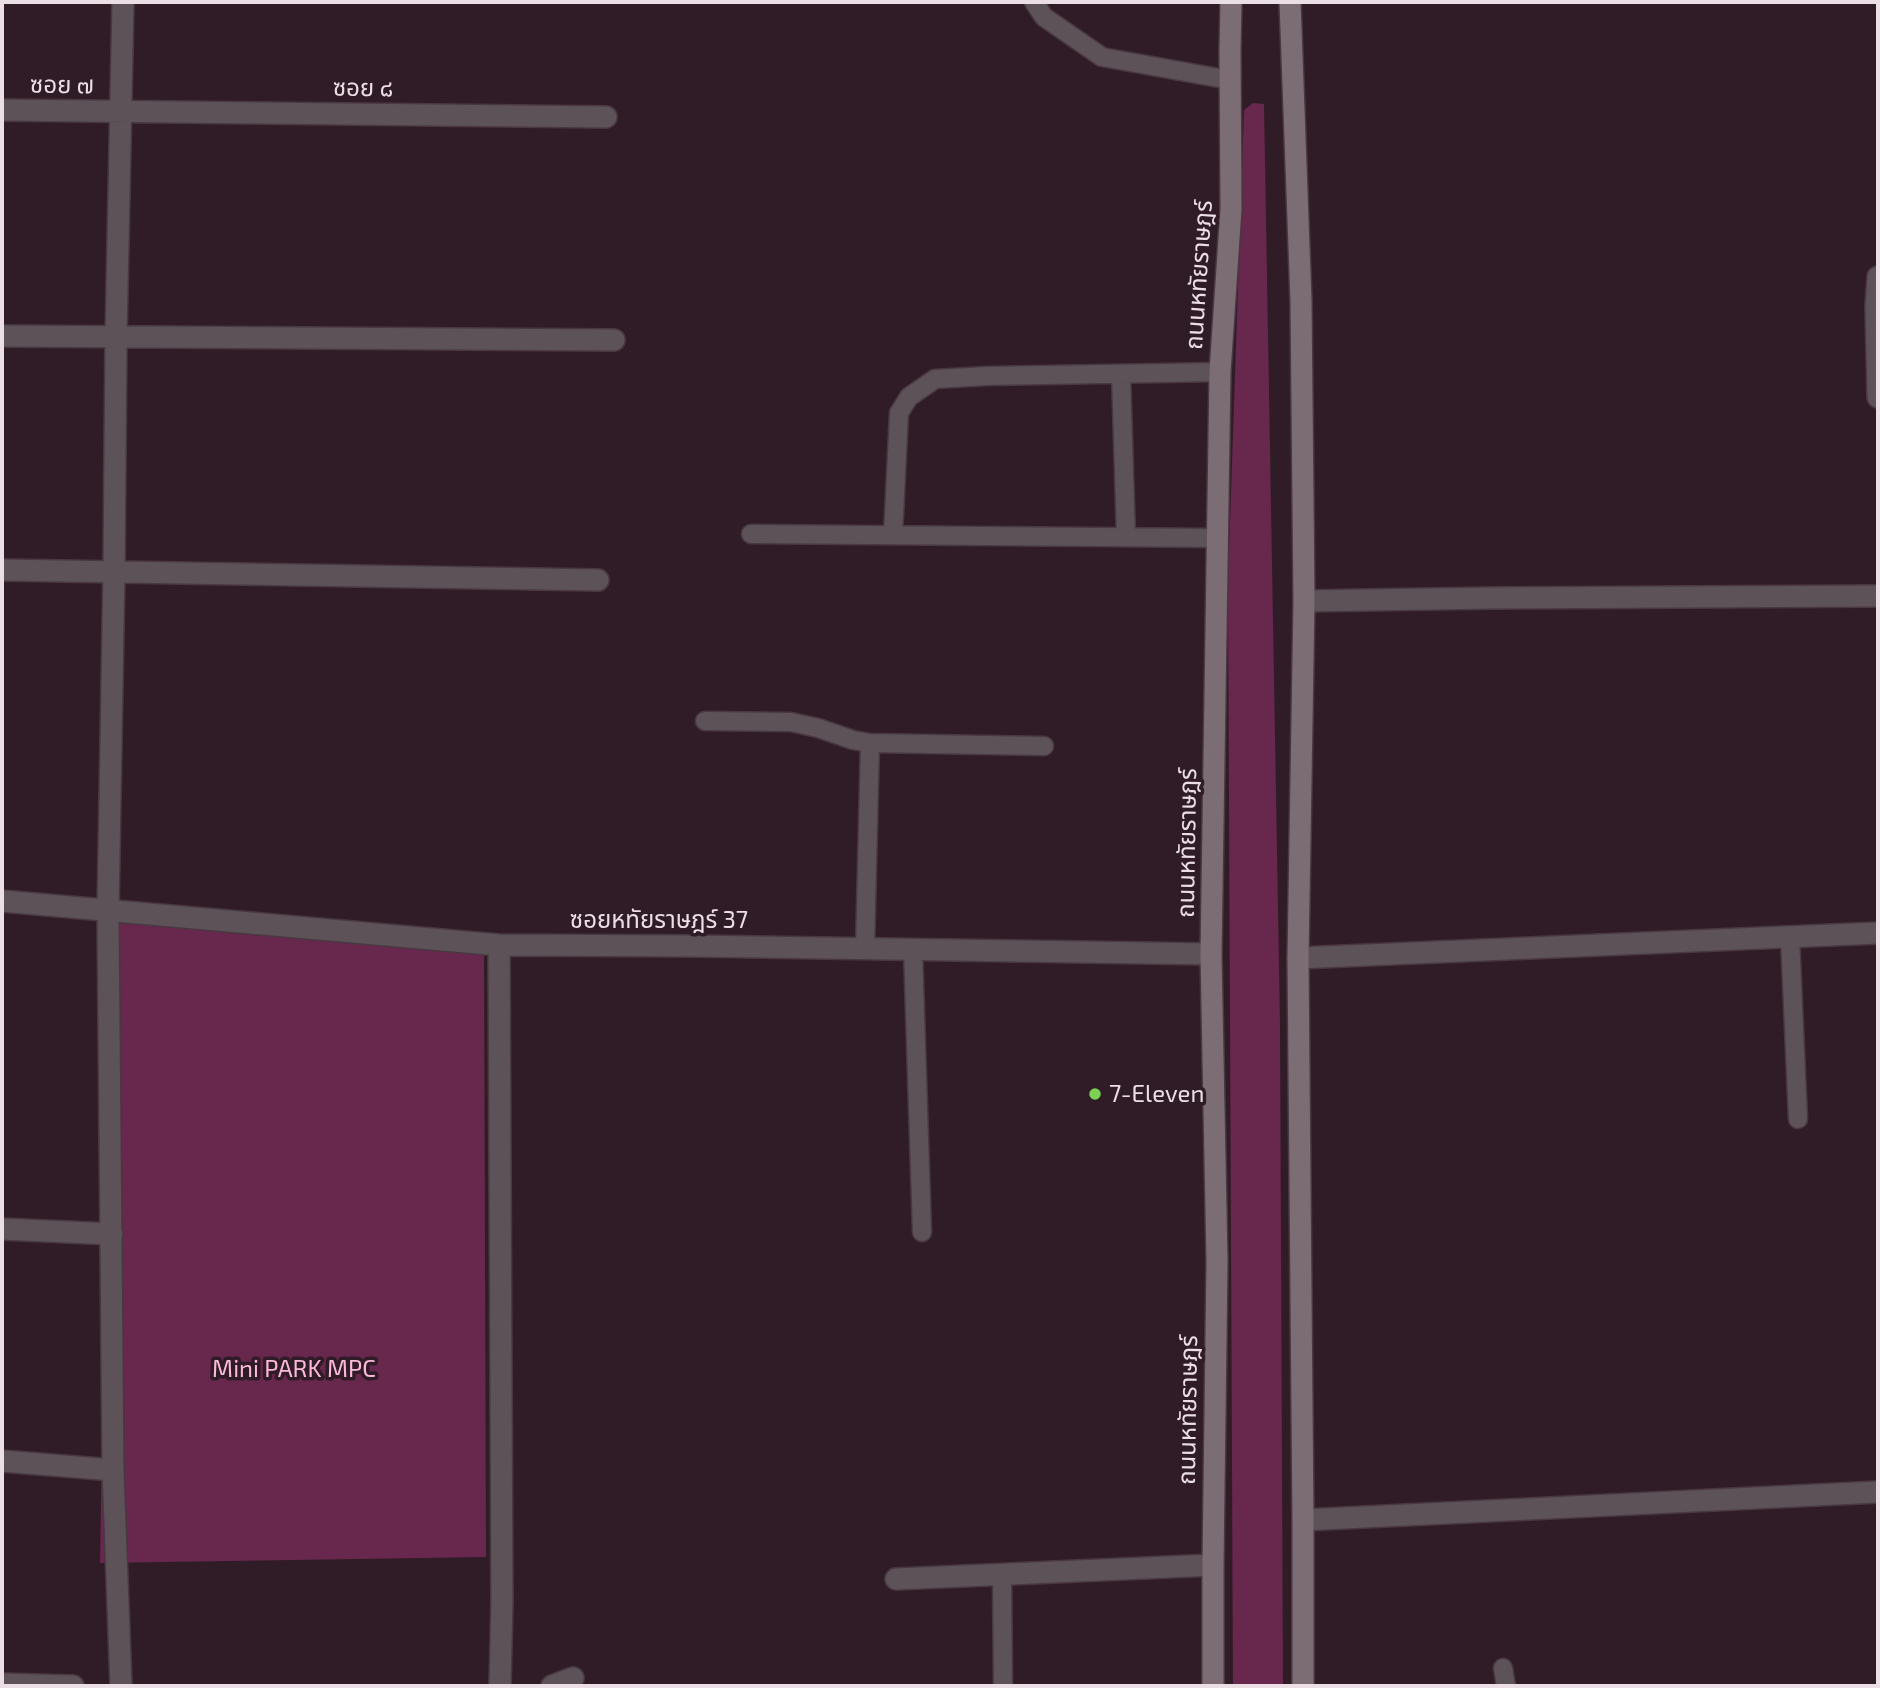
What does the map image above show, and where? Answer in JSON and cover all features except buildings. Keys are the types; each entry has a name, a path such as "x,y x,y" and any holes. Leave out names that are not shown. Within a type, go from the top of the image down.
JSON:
{"main road":[{"name":"ถนนหทัยราษฎร์","path":"1213,1686 1217,1262 1211,954 1220,372 1231,209 1231,2"},
{"path":"1290,2 1301,301 1304,601 1298,958 1303,1686"}],"street":[{"path":"121,1686 113,1470 108,911 123,2"},
{"name":"ซอย ๗","path":"2,110 121,112"},
{"name":"ซอย ๘","path":"121,112 606,117"},
{"path":"1878,277 1875,306 1878,397"},
{"path":"2,336 614,340"},
{"path":"2,570 598,580"},
{"path":"1304,601 1878,596"},
{"name":"ซอยหทัยราษฎร์ 37","path":"2,901 499,946 694,946 1211,954"},
{"path":"1298,958 1878,933"},
{"path":"499,946 502,1601 500,1686"},
{"path":"2,1229 112,1234"},
{"path":"2,1461 113,1470"},
{"path":"1303,1520 1878,1492"},
{"path":"896,1579 1213,1566"},
{"path":"552,1686 573,1678"},
{"path":"2,1684 73,1686"}],"lane":[{"path":"1034,2 1044,17 1102,57 1230,80"},
{"path":"893,535 899,413 909,397 935,379 1220,372"},
{"path":"1121,374 1126,537"},
{"path":"751,534 1217,538"},
{"path":"705,721 791,722 870,743 1044,746"},
{"path":"866,949 870,743"},
{"path":"1790,937 1798,1119"},
{"path":"913,950 922,1232"},
{"path":"1002,1574 1003,1686"},
{"path":"1503,1668 1506,1686"}],"green space":[{"path":"1253,103 1264,104 1280,1024 1283,1686 1233,1686 1228,580 1244,110"},
{"name":"Mini PARK MPC","path":"110,921 484,945 486,1557 100,1563"}],"place":[{"name":"7-Eleven","path":"1095,1094"}]}
